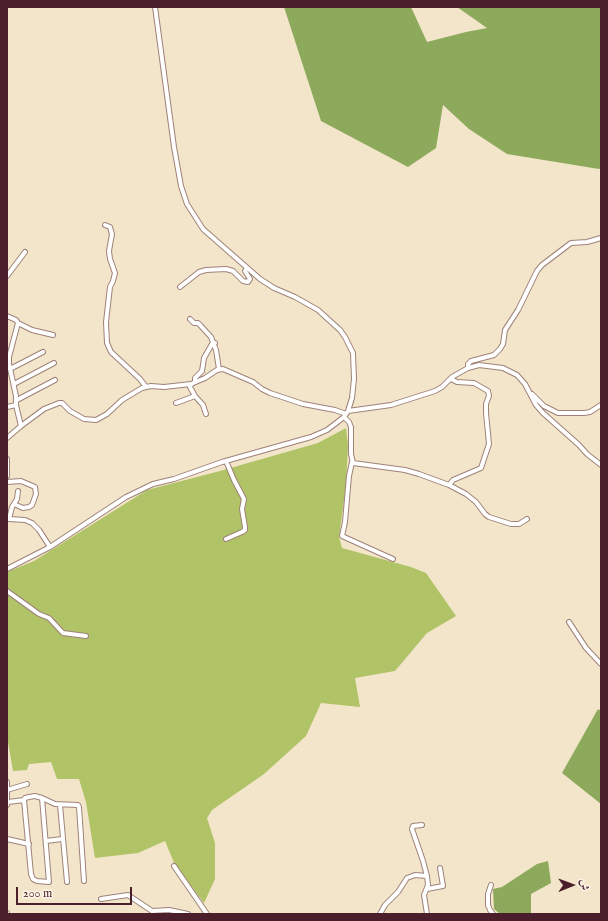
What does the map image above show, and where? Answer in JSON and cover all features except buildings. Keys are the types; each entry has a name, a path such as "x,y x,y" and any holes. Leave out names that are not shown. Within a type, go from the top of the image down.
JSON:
{"street":[{"path":"8,568 50,547 126,497 143,489 226,461 322,433 332,428 346,414 353,391 354,359 350,347 340,330 330,319 318,310 267,284 247,268 203,229 190,210 184,196 174,147 155,7"},
{"path":"105,225 110,227 112,230 110,259 115,273 114,281 110,287 106,322 107,343 111,352 140,379 146,387"},
{"path":"468,368 468,364 471,361 494,355 500,349 503,344 505,330 518,310 536,271 542,265 571,243 587,242 601,238"},
{"path":"7,276 9,269 25,252"},
{"path":"180,288 199,272 206,270 226,269 233,271 243,281 248,282 250,279 245,272 247,268"},
{"path":"7,316 32,330 52,335"},
{"path":"190,319 194,323 200,325 215,342 219,369"},
{"path":"18,323 9,357 10,369 17,400 16,405 21,426"},
{"path":"206,414 203,405 195,396 190,387 195,378 202,373 204,358 212,344 215,342"},
{"path":"10,369 43,352"},
{"path":"14,384 54,363"},
{"path":"7,438 44,409 59,402 62,403 70,412 84,419 96,420 102,418 130,394 146,387 164,387 193,383 205,378 219,369 226,370 253,382 270,393 303,404 335,410 346,414 391,405 423,395 442,387 468,368 479,365 503,368 517,375 542,405 558,412 584,413 590,412 601,405"},
{"path":"449,485 453,480 481,468 489,444 486,413 488,391 474,383 457,382 451,379"},
{"path":"17,400 55,380"},
{"path":"527,388 536,405 543,413 579,445 592,459 601,465"},
{"path":"176,403 195,396"},
{"path":"7,407 16,405"},
{"path":"346,414 351,427 352,462 349,476 346,522 342,536 393,560"},
{"path":"7,459 7,476"},
{"path":"226,461 244,499 242,509 245,527 245,530 242,532 226,539"},
{"path":"352,462 355,464 411,472 449,485 472,498 489,517 511,524 519,524 527,519"},
{"path":"7,482 21,481 36,487 36,494 32,505 23,508 14,504"},
{"path":"18,491 17,499 8,519 26,520 32,523 39,530 50,547"},
{"path":"7,591 39,614 49,618 63,633 86,636"},
{"path":"569,622 586,648 601,664"},
{"path":"7,782 7,804 24,800 29,796 35,796 55,804 78,805 80,807 84,881"},
{"path":"7,790 27,784"},
{"path":"24,800 29,844 30,870 33,879 37,881 49,882 42,798"},
{"path":"60,805 67,882"},
{"path":"422,826 413,826 412,829 427,876 428,885 424,895 427,914"},
{"path":"46,841 62,839"},
{"path":"7,840 29,844"},
{"path":"174,866 207,914"},
{"path":"427,889 443,886 440,868"},
{"path":"380,914 385,905 398,892 407,878 427,876"},
{"path":"491,885 488,894 488,905 493,914"},
{"path":"101,899 128,895 152,911 169,910 188,914"}],"green space":[{"path":"284,7 411,7 427,42 487,28 457,7 601,7 601,168 599,169 507,154 469,129 443,105 436,148 408,167 321,121"},
{"path":"346,428 348,445 346,486 339,537 342,548 411,567 426,573 456,616 427,633 395,671 355,678 360,707 321,703 306,736 264,774 212,810 207,818 215,843 215,879 204,903 175,865 165,841 138,853 95,858 86,802 79,779 57,779 51,762 29,764 27,770 13,771 7,736 7,572 34,561 147,490 318,443"},
{"path":"598,709 601,711 601,804 562,773"},
{"path":"548,861 551,883 531,894 531,914 500,914 494,909 493,889 502,887 537,864"}]}
